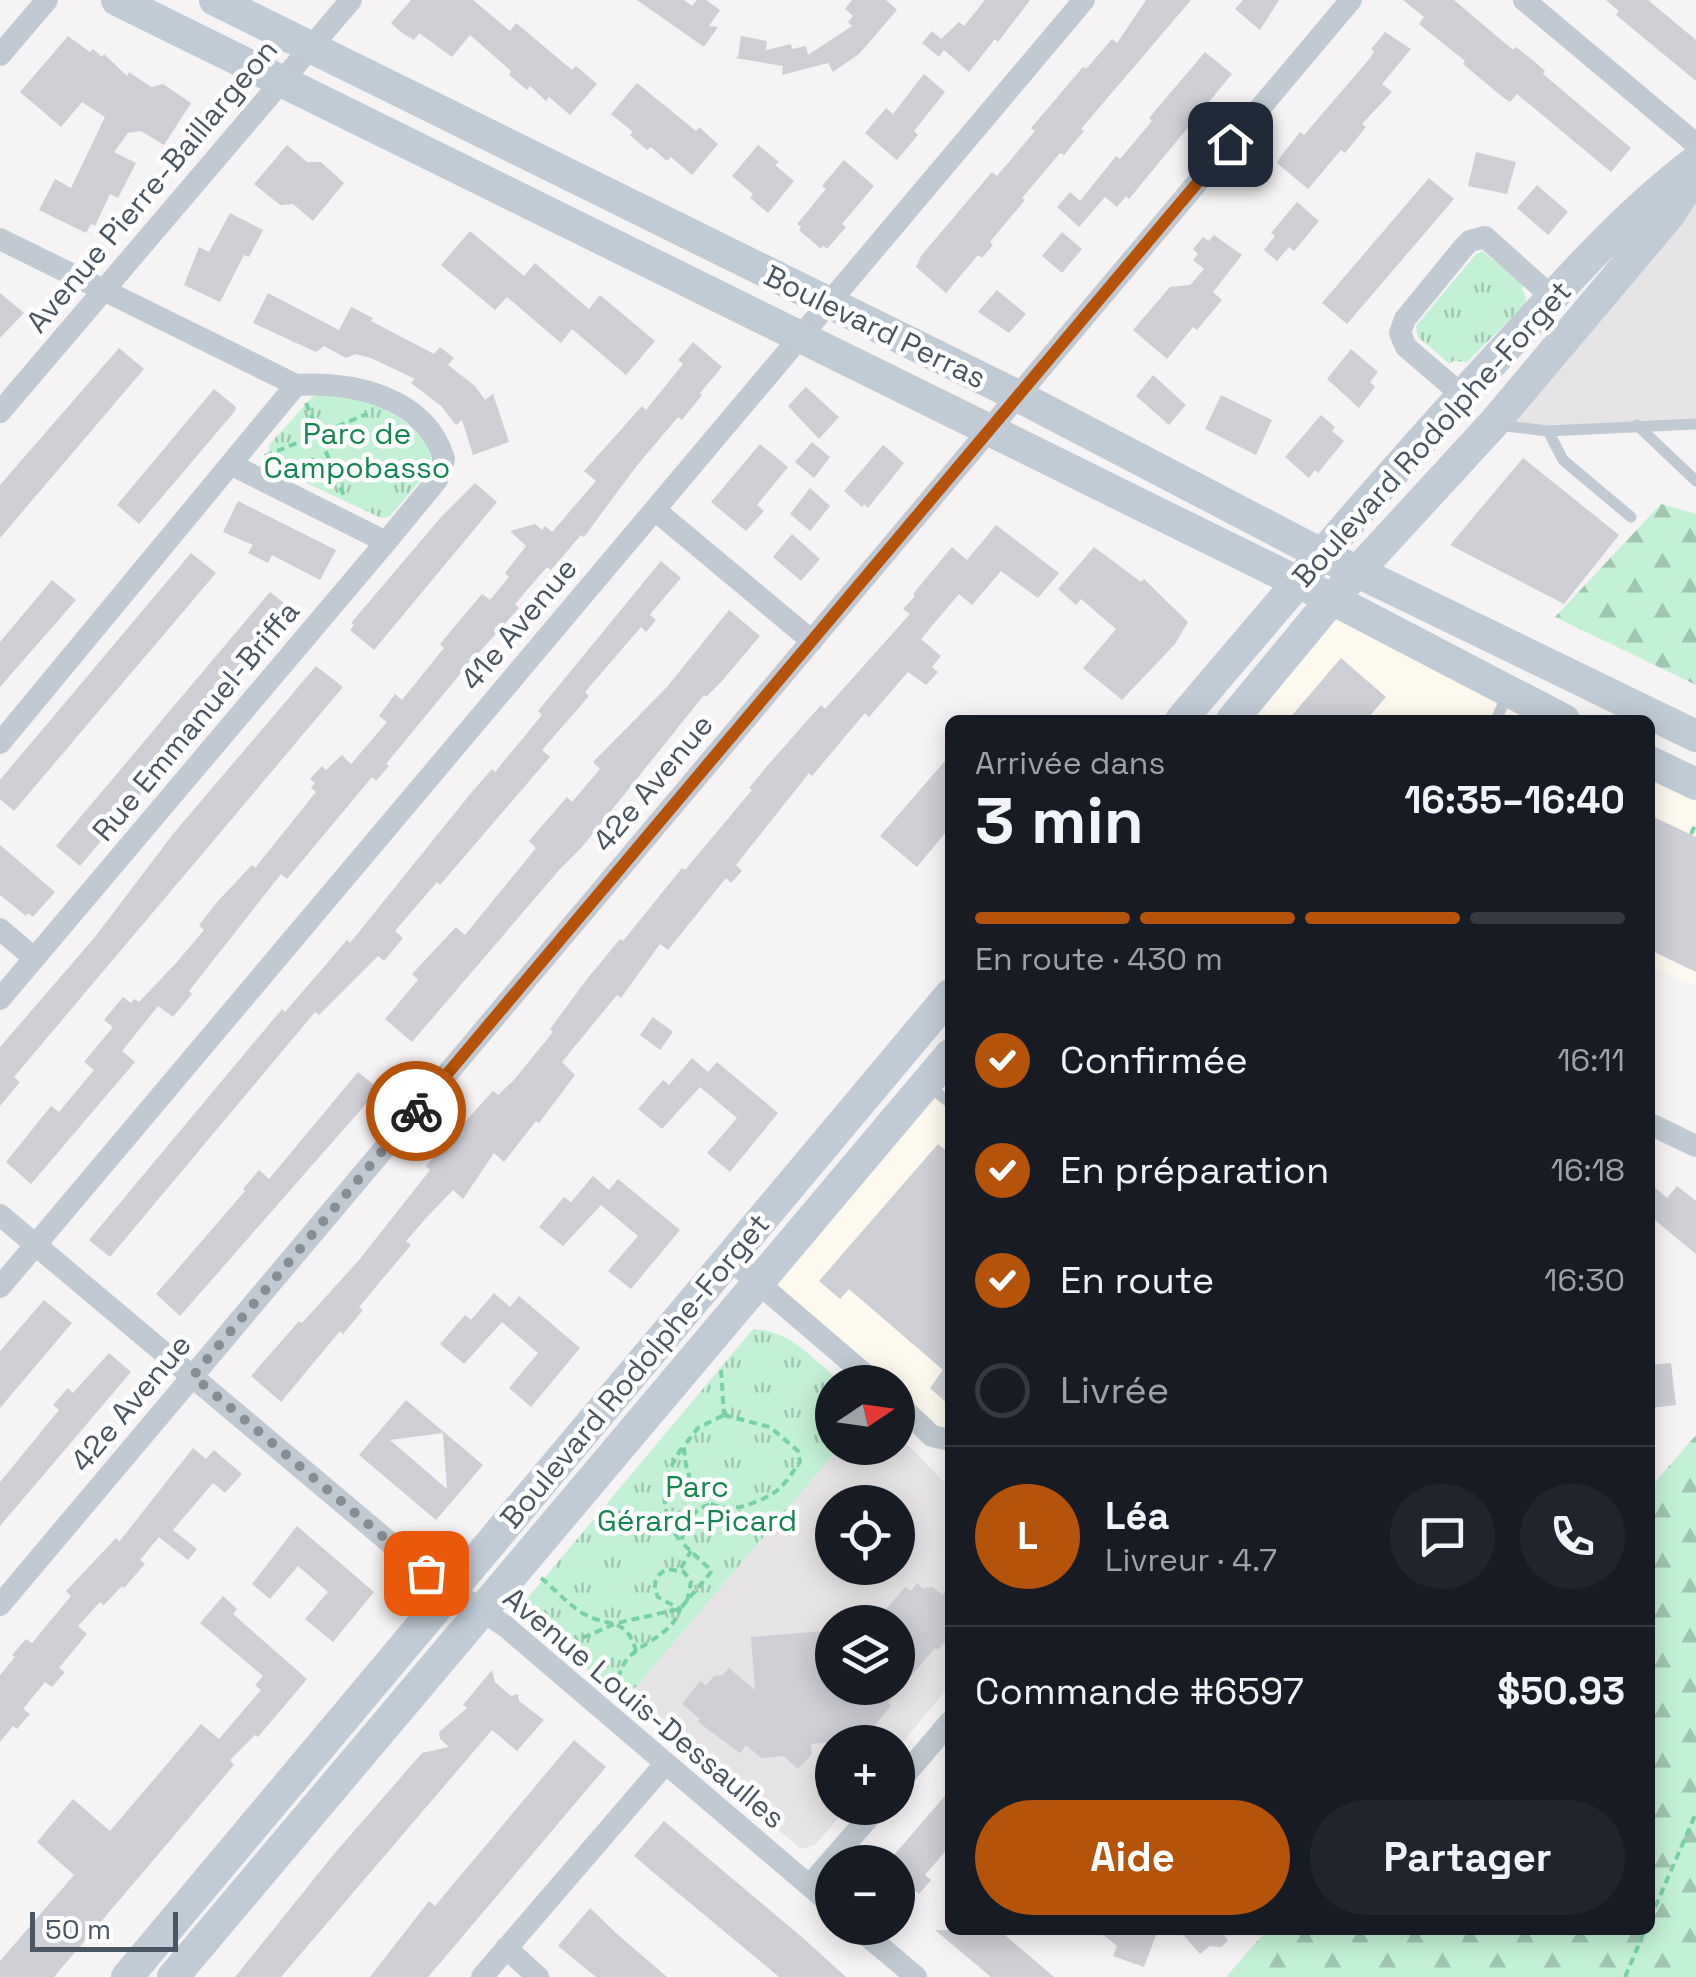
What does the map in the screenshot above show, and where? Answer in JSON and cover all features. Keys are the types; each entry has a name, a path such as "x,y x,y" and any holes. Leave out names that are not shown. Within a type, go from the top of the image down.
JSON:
{"street":[{"path":"0,56 47,0"},
{"name":"Boulevard Perras","path":"117,0 1332,600 1502,706 1542,715"},
{"name":"Boulevard Perras","path":"214,0 1018,396 1642,715"},
{"name":"Avenue Pierre-Baillargeon","path":"0,412 351,0"},
{"name":"41e Avenue","path":"0,1287 1084,0"},
{"name":"42e Avenue","path":"0,1605 1351,0"},
{"path":"1524,0 1696,144"},
{"name":"Boulevard Rodolphe-Forget","path":"1185,715 1552,296 1650,196 1696,161"},
{"name":"Boulevard Rodolphe-Forget","path":"1236,715 1332,600 1493,424 1670,215 1696,174"},
{"path":"1462,395 1406,347 1400,333 1405,319 1464,247 1470,241 1486,238 1552,296"},
{"path":"0,239 297,385 362,388 395,402"},
{"path":"0,743 297,385"},
{"name":"Rue Emmanuel-Briffa","path":"0,999 437,480 444,459 440,447 412,414 395,402"},
{"path":"232,465 386,542"},
{"path":"655,510 812,641"},
{"name":"Boulevard Perras","path":"1655,720 1696,736"},
{"path":"1655,764 1696,784"},
{"path":"0,929 34,958"},
{"name":"Boulevard Rodolphe-Forget","path":"127,1977 945,1001"},
{"name":"Boulevard Rodolphe-Forget","path":"173,1977 758,1282 938,1093"},
{"path":"1655,1126 1696,1146"},
{"name":"Avenue Louis-Dessaulles","path":"0,1215 452,1590 542,1658 815,1890"},
{"path":"729,1258 854,1365"},
{"path":"915,1420 932,1436 945,1439"},
{"path":"915,1763 945,1728"},
{"path":"482,1977 665,1764"},
{"path":"810,1885 862,1825"},
{"path":"878,1945 916,1977"},
{"path":"506,1948 538,1977"}],"lane":[{"path":"1493,424 1548,431 1695,424"},
{"path":"1636,424 1696,481"},
{"path":"1548,431 1564,460 1631,517"}],"path":[{"path":"297,385 358,528"},
{"path":"232,465 270,454 395,402"},
{"path":"1691,834 1696,823"},
{"path":"719,1329 724,1415"},
{"path":"542,1658 617,1624 680,1608 712,1571 682,1542 667,1516 664,1488 668,1468 684,1446 698,1428 724,1415 770,1426 791,1442 800,1462 771,1495 741,1507 711,1504 699,1496 688,1480 684,1446"},
{"path":"682,1542 689,1516 711,1504"},
{"path":"680,1570 691,1551"},
{"path":"522,1562 586,1615 626,1630 636,1652"},
{"path":"680,1570 690,1582 687,1601"},
{"path":"680,1570 662,1571 654,1586 662,1601 680,1608"},
{"path":"608,1715 622,1668 636,1652 652,1644 679,1615 680,1608"},
{"path":"1655,1908 1696,1814"},
{"path":"1624,1977 1643,1935"}],"shaded area":[{"path":"1696,174 1696,425 1548,431 1493,424"},
{"path":"1332,599 1560,715 1236,715"},
{"path":"1655,764 1696,784 1696,986 1655,969"},
{"path":"945,1061 945,1437 915,1416 915,1365 854,1365 758,1282"},
{"path":"915,1452 945,1483 945,1691 915,1727 815,1725 815,1825 832,1825 815,1845 801,1849 624,1701 825,1465 915,1465"}],"green space":[{"path":"1482,251 1525,285 1525,304 1467,362 1450,364 1418,337 1416,326"},
{"name":"Parc de Campobasso","path":"316,393 374,404 409,425 426,445 431,468 390,516 381,518 277,469 269,459 269,445"},
{"path":"1661,504 1696,514 1696,685 1555,617"},
{"name":"Parc Gérard-Picard","path":"753,1329 790,1340 821,1365 815,1365 815,1465 825,1465 624,1701 523,1614 521,1606"},
{"path":"1696,1435 1696,1977 1226,1977 1263,1935 1655,1935 1655,1482"}],"building":[{"path":"411,0 473,0 510,31 516,23 572,70 576,66 597,84 570,115 549,97 546,101 530,86 527,90 470,35 452,57 419,33 414,40 402,33 391,23"},
{"path":"637,0 684,0 692,6 697,0 706,0 720,10 709,26 718,27 704,47"},
{"path":"852,0 886,0 897,10 859,54 833,72 828,63 782,75 783,66 735,58 741,36 767,41 766,50 791,44 792,49 806,46 808,55 852,26 848,22 853,16 845,9"},
{"path":"985,0 1030,0 969,72 944,50 939,57 922,43 932,31 941,39 959,22 964,26"},
{"path":"1146,0 1191,0 1081,129 1084,131 1064,155 1060,153 1022,198 1025,200 990,242 993,245 982,258 978,255 946,293 916,267 921,256 992,172 997,176 1035,131 1031,128 1083,67 1086,69 1112,39 1117,43"},
{"path":"1243,0 1279,0 1260,30 1235,9"},
{"path":"1403,0 1454,0 1513,50 1516,47 1535,62 1545,71 1543,74 1631,148 1611,172 1517,94 1510,102 1500,95 1419,24 1424,17"},
{"path":"1606,0 1648,0 1696,40 1696,81 1616,15 1619,11"},
{"path":"1385,32 1411,49 1382,84 1392,92 1362,124 1366,127 1345,153 1341,150 1308,189 1277,163 1300,132 1304,135 1371,57 1371,49"},
{"path":"68,36 90,52 93,49 102,57 104,54 127,76 129,72 151,87 163,84 191,103 164,145 141,131 128,133 114,152 136,163 118,198 110,194 95,226 91,224 86,233 39,210 55,179 71,188 105,117 82,102 61,127 20,92"},
{"path":"1205,52 1232,74 1129,199 1126,196 1117,207 1105,197 1079,227 1057,207 1070,192 1080,201 1116,156 1120,159 1152,121 1149,118"},
{"path":"924,74 945,92 897,160 865,133 886,108 893,114"},
{"path":"637,83 718,144 692,175 671,157 667,161 651,147 647,150 611,114"},
{"path":"287,145 307,162 321,162 344,183 313,221 293,204 280,205 254,184"},
{"path":"758,145 794,181 768,213 732,176"},
{"path":"1476,152 1516,162 1507,194 1468,186"},
{"path":"844,160 874,186 842,224 846,227 827,249 821,249 797,224"},
{"path":"1429,178 1454,199 1347,324 1322,303"},
{"path":"1537,185 1568,212 1548,235 1517,208"},
{"path":"1297,202 1319,221 1294,251 1289,247 1277,261 1264,250 1275,236 1271,233"},
{"path":"230,213 263,230 249,257 244,255 220,302 184,285 199,247 209,252"},
{"path":"470,231 524,276 535,263 589,309 600,295 655,341 626,375 572,329 561,343 507,297 495,310 441,265"},
{"path":"1062,232 1082,249 1062,273 1042,256"},
{"path":"1214,235 1242,255 1213,292 1222,300 1167,359 1133,330 1170,287 1190,285 1204,269 1193,260 1198,254 1193,249 1203,237 1209,241"},
{"path":"997,290 1026,314 1009,333 978,312"},
{"path":"0,293 24,313 0,338"},
{"path":"268,293 339,330 351,307 434,354 440,347 454,358 448,365 475,386 485,400 493,394 509,442 473,455 462,420 456,425 441,406 411,383 415,379 371,358 355,354 346,358 324,346 316,352 253,323"},
{"path":"693,342 722,367 702,395 635,468 584,537 581,535 551,570 547,567 515,604 519,608 465,668 376,781 372,777 287,879 281,874 173,1017 158,1006 122,1051 135,1062 31,1184 6,1162 51,1106 59,1112 94,1070 84,1062 113,1027 104,1020 123,997 131,1003 134,999 139,1002 176,963 204,930 199,925 218,901 252,865 255,868 316,792 310,779 322,766 326,770 342,755 351,764 387,722 379,716 395,694 402,700 444,648 440,644 482,594 490,600 509,577 505,573 526,546 510,531 535,524 552,532 596,481 584,471 642,406 646,410 683,364 678,360"},
{"path":"119,348 144,369 0,538 0,485"},
{"path":"1351,349 1378,372 1370,382 1375,387 1359,408 1327,379"},
{"path":"1153,375 1186,405 1169,425 1136,396"},
{"path":"806,387 839,417 819,439 788,406"},
{"path":"214,389 236,407 235,411 139,524 117,505"},
{"path":"1221,395 1272,420 1256,455 1205,429"},
{"path":"1321,415 1344,441 1318,473 1315,470 1309,478 1285,457"},
{"path":"812,442 830,457 814,478 795,462"},
{"path":"760,444 788,467 757,505 764,511 746,531 711,502"},
{"path":"883,445 904,463 868,508 864,504 862,507 844,491"},
{"path":"1523,458 1619,535 1564,604 1450,545"},
{"path":"475,483 497,502 374,650 350,630 354,625 351,623"},
{"path":"810,488 830,506 810,531 790,514"},
{"path":"238,501 336,550 320,580 272,555 268,563 248,553 253,545 223,532"},
{"path":"996,525 1059,573 1038,598 1001,571 972,605 959,594 921,639 941,656 932,667 938,672 926,685 908,672 869,717 865,713 812,776 809,773 736,865 742,871 731,883 726,878 668,950 660,944 621,998 617,995 562,1062 575,1075 539,1123 536,1121 504,1162 494,1153 463,1199 453,1190 427,1217 406,1241 411,1245 359,1307 363,1310 343,1334 340,1331 281,1402 251,1376 359,1260 430,1170 426,1166 463,1124 493,1091 498,1095 513,1081 553,1032 550,1029 587,979 682,868 685,870 768,765 821,705 825,709 910,614 903,609 952,547 967,560"},
{"path":"792,534 820,559 801,581 773,557"},
{"path":"1094,547 1141,582 1144,579 1188,622 1175,644 1122,700 1083,668 1116,629 1081,599 1076,605 1058,589"},
{"path":"191,553 216,573 14,811 0,799 0,780"},
{"path":"661,561 681,578 650,615 656,620 646,632 641,627 585,692 589,696 542,750 550,757 440,885 437,882 395,931 403,938 384,961 378,956 319,1015 315,1012 110,1257 89,1240 282,1009 285,1012 347,940 350,943 471,793 492,769 495,772 542,715 538,711"},
{"path":"52,580 76,600 0,687 0,642"},
{"path":"270,592 294,611 80,866 56,846"},
{"path":"729,610 760,636 721,682 704,695 583,846 412,1042 385,1019 418,980 412,974 456,927 465,935 536,848 529,841 567,797 572,802 600,769 593,762 667,687"},
{"path":"1341,658 1386,697 1370,715 1292,715"},
{"path":"316,666 343,687 14,1077 20,1082 0,1106 0,1047"},
{"path":"945,761 945,833 917,867 880,836"},
{"path":"1655,817 1696,837 1696,972 1655,952"},
{"path":"0,845 55,892 33,917 28,913 26,916 0,895"},
{"path":"653,1017 673,1032 660,1050 640,1035"},
{"path":"692,1058 708,1072 717,1062 778,1113 730,1172 707,1153 737,1118 700,1087 662,1129 638,1109 663,1080 669,1085"},
{"path":"358,1072 379,1089 180,1316 156,1294 259,1170 269,1179"},
{"path":"938,1144 945,1150 945,1402 930,1388 943,1370 849,1289 840,1299 819,1281"},
{"path":"593,1176 609,1190 618,1179 680,1230 631,1289 608,1271 638,1236 601,1205 563,1246 539,1227 564,1197 571,1202"},
{"path":"1677,1186 1696,1201 1696,1254 1655,1220 1655,1187 1667,1198"},
{"path":"494,1293 510,1307 519,1296 580,1348 531,1407 509,1388 538,1353 502,1322 464,1364 440,1344 465,1315 471,1320"},
{"path":"44,1300 72,1323 0,1408 0,1351"},
{"path":"109,1353 131,1372 0,1526 0,1482 59,1410 53,1405 68,1388 73,1393"},
{"path":"1671,1363 1676,1405 1655,1407 1655,1365"},
{"path":"406,1400 483,1465 436,1520 359,1455","holes":["443,1433 447,1489 390,1440"]},
{"path":"193,1448 206,1459 214,1450 242,1474 225,1493 213,1483 173,1530 197,1549 188,1560 159,1537 140,1560 145,1564 124,1588 104,1605 100,1602 78,1626 87,1634 59,1668 65,1672 52,1687 45,1682 23,1709 30,1714 0,1742 0,1675 15,1657 12,1655 26,1639 32,1643 71,1596 66,1591 116,1538 119,1542"},
{"path":"297,1526 374,1592 333,1642 305,1619 328,1592 298,1566 270,1599 252,1584"},
{"path":"917,1583 923,1588 933,1587 942,1595 945,1591 945,1642 915,1671 915,1605 890,1605 905,1587 911,1591"},
{"path":"223,1596 237,1609 233,1614 307,1679 258,1737 255,1735 230,1760 234,1765 54,1977 0,1977 0,1961 74,1875 37,1842 73,1799 110,1831 201,1724 219,1739 261,1690 255,1685 263,1676 200,1623"},
{"path":"815,1632 815,1705 891,1706 875,1725 815,1725 812,1754 798,1769 783,1756 761,1758 746,1745 740,1753 698,1722 700,1719 682,1704 700,1681 706,1685 729,1668 755,1690 751,1637"},
{"path":"492,1670 495,1682 511,1696 518,1694 519,1701 544,1720 517,1751 492,1730 281,1977 235,1977 422,1753 449,1747 440,1739 439,1732 467,1708 463,1705"},
{"path":"574,1740 606,1767 428,1977 370,1977 429,1901 435,1906"},
{"path":"945,1796 945,1852 925,1875 931,1880 919,1894 915,1891 915,1845 903,1845"},
{"path":"664,1821 846,1977 779,1977 634,1856"},
{"path":"590,1908 667,1977 596,1977 558,1946"},
{"path":"935,1930 945,1930 945,1935 1005,1935 1054,1977 991,1977"},
{"path":"1103,1935 1156,1935 1144,1967 1113,1956 1117,1946"},
{"path":"1183,1935 1224,1935 1228,1941 1221,1947 1210,1946 1200,1954"}],"way so far":[{"path":"416,1111 193,1376 426,1573"}],"route":[{"path":"416,1111 1230,144"}]}
